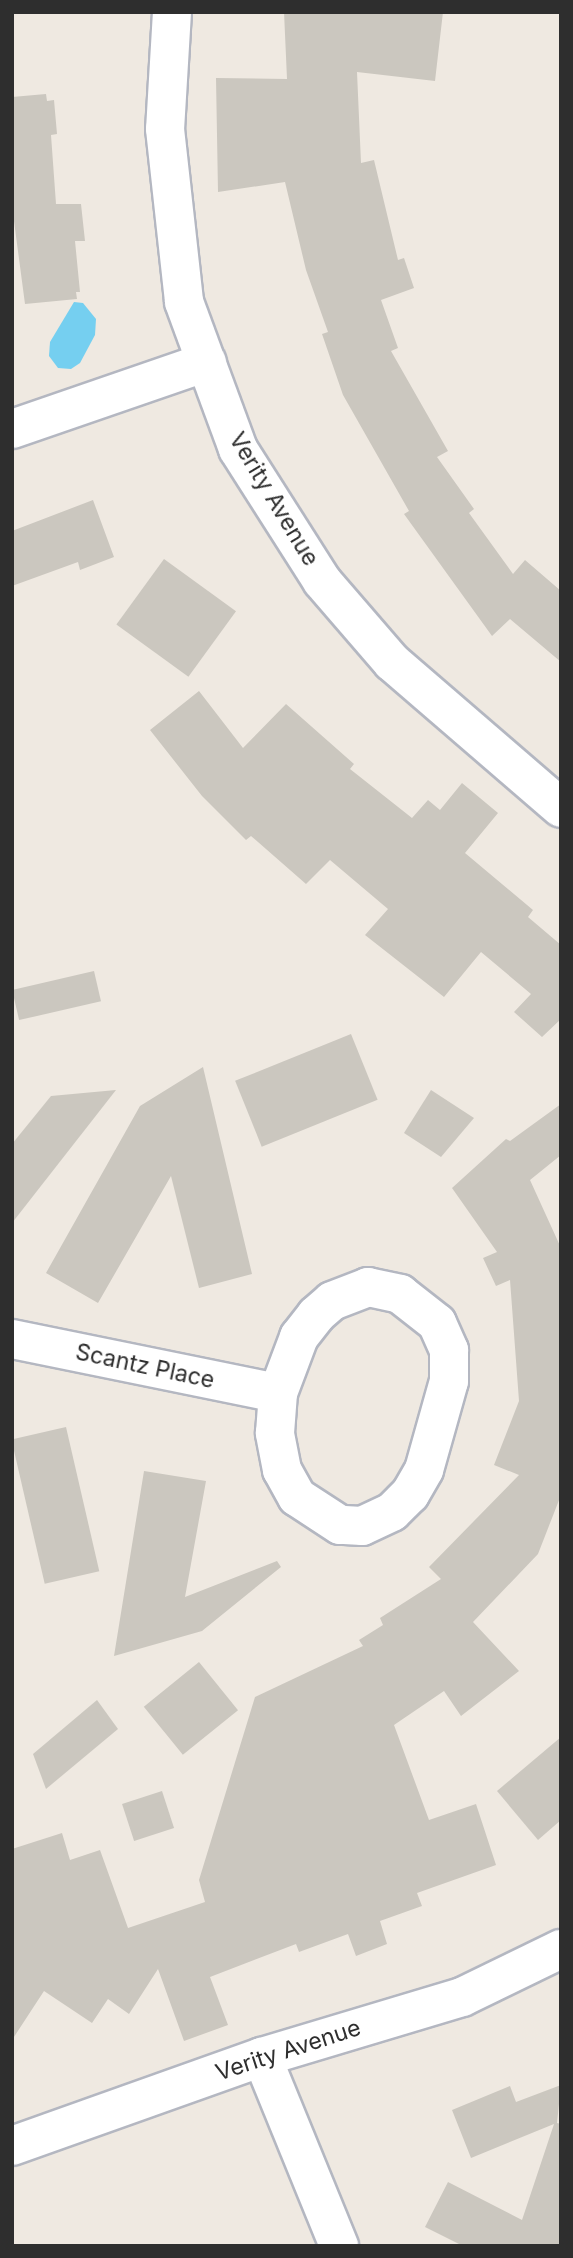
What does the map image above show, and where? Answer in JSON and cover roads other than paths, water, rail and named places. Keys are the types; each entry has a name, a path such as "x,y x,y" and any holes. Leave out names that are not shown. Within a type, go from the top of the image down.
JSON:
{"street":[{"name":"Verity Avenue","path":"172,12 164,129 184,302 238,449 322,581 392,662 561,808"},
{"path":"12,429 207,362"},
{"path":"368,1287 400,1294 418,1304 436,1323 449,1350 449,1381 424,1469 410,1494 392,1512 362,1525 340,1525 297,1497 282,1470 275,1433 278,1393 299,1337 316,1314 332,1301 368,1287"},
{"name":"Scantz Place","path":"12,1339 278,1393"},
{"name":"Verity Avenue","path":"12,2146 261,2057 462,1997 561,1949"},
{"path":"261,2057 339,2246"}],"water":[{"path":"74,302 83,303 96,319 95,335 80,363 71,369 58,368 49,356 50,342"}]}
